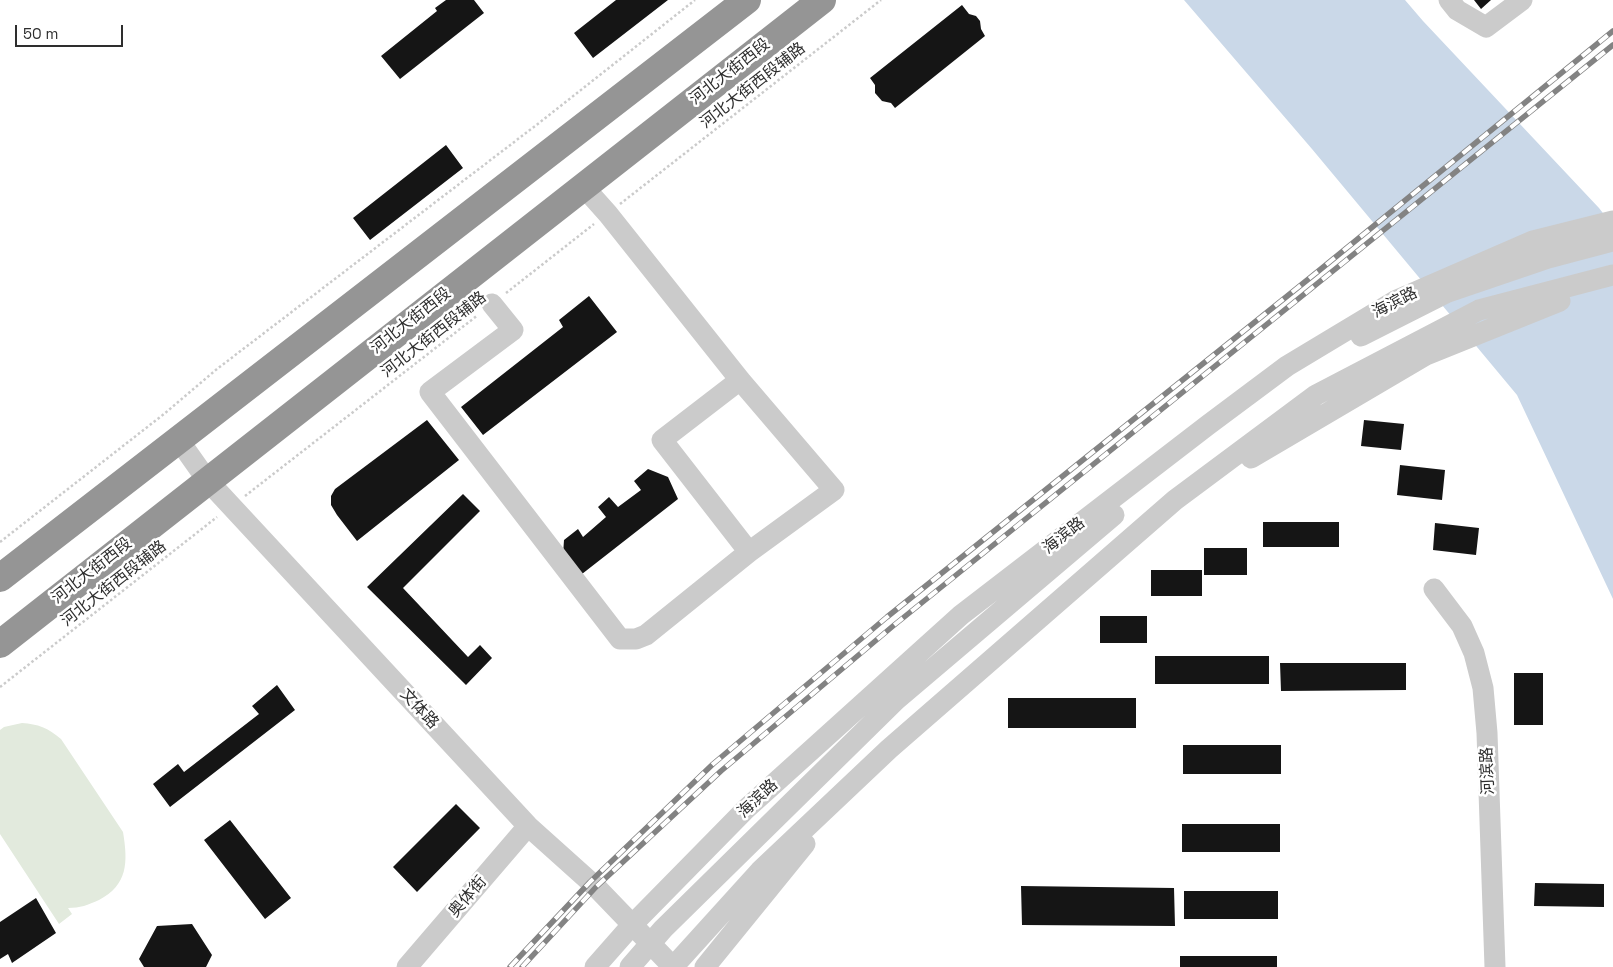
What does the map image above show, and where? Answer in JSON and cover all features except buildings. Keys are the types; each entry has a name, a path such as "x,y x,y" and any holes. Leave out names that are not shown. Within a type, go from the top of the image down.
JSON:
{"highway":[{"path":"0,578 747,0"},
{"name":"河北大街西段","path":"0,644 822,0"}],"street":[{"path":"1449,0 1457,10 1486,27 1522,0"},
{"path":"492,304 513,330 430,392 620,639 636,639 646,635 750,552 834,490 740,380 608,214 583,186"},
{"name":"海滨路","path":"595,967 632,925 746,809 961,615 1287,366 1395,301 1533,241 1613,221"},
{"name":"海滨路","path":"630,967 664,929 896,700 1068,553 1220,427 1356,339 1448,292 1548,258 1613,241"},
{"path":"673,967 760,871 890,749 1174,500 1316,395 1479,310 1613,274"},
{"path":"705,967 815,831 1002,663 1234,468 1426,356 1553,303 1613,286"},
{"path":"740,380 662,440 750,552"},
{"name":"文体路","path":"178,439 207,480 528,826 596,887 673,967"},
{"name":"河滨路","path":"1434,589 1462,626 1474,652 1483,688 1487,733 1495,967"},
{"name":"奥体街","path":"407,967 528,826"}],"path":[{"path":"0,542 164,414 218,369 539,123 695,0"},
{"name":"河北大街西段辅路","path":"0,687 881,0"}],"shaded area":[{"path":"22,723 43,727 61,739 123,832 125,863 121,880 109,894 99,900 88,905 68,908 72,914 59,924 0,834 0,730 4,727"}],"water":[{"path":"1184,0 1405,0 1599,208 1613,226 1613,599 1517,395 1312,149"}],"railway":[{"path":"510,967 590,882 713,764 887,617 1316,273 1613,31"},
{"path":"522,967 596,887 721,771 893,626 1613,45"}]}
